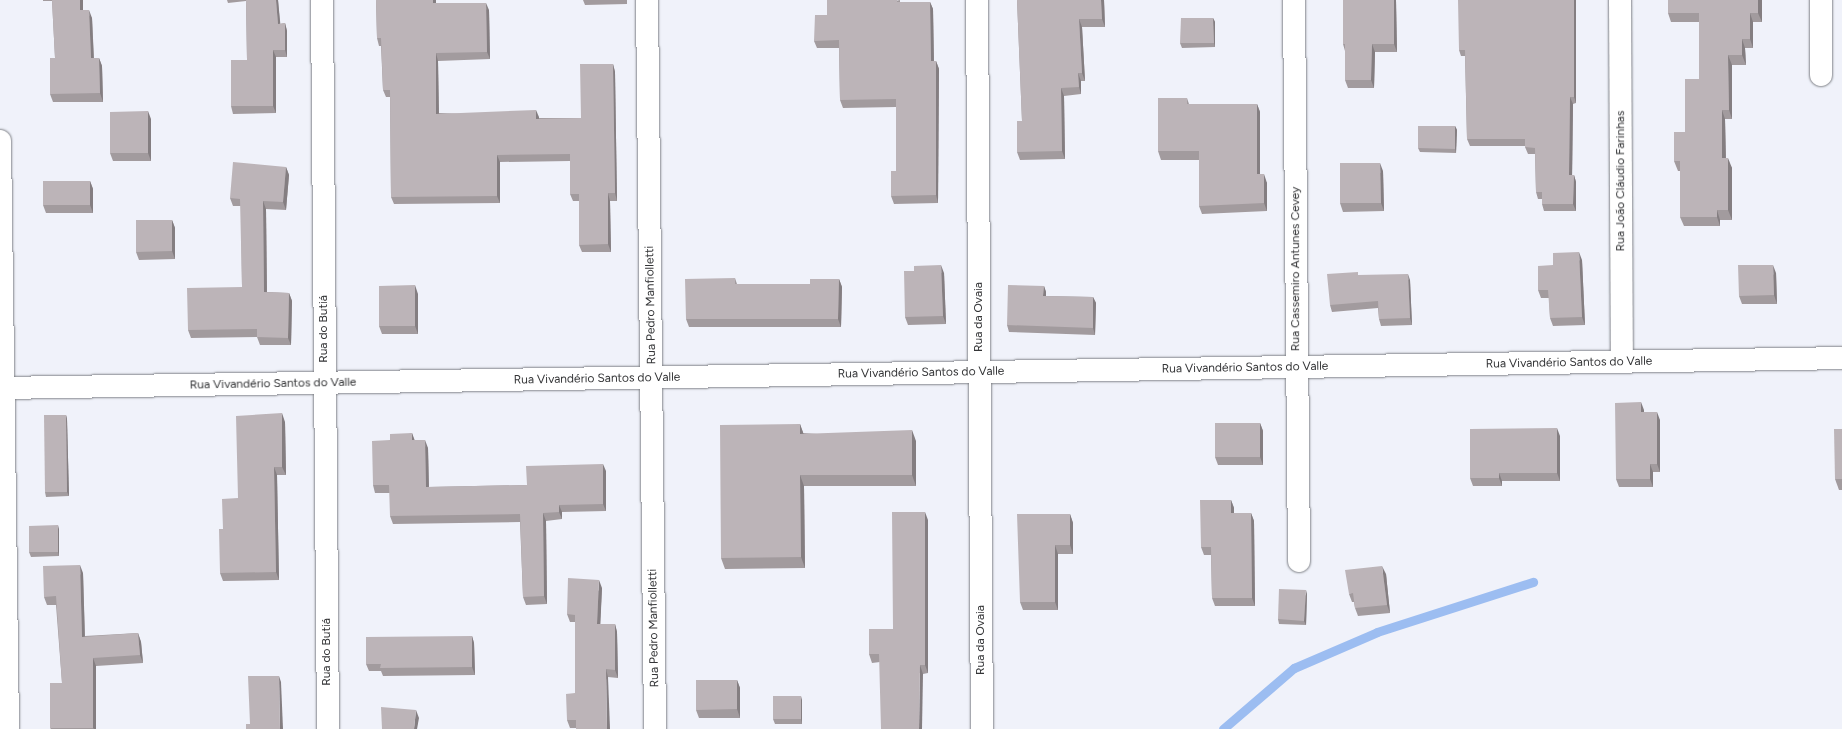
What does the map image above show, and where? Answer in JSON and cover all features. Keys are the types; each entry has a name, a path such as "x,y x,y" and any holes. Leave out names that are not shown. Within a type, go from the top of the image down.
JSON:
{"street":[{"name":"Rua do Butiá","path":"322,0 328,729"},
{"name":"Rua Pedro Manfiolletti","path":"648,0 655,729"},
{"name":"Rua da Ovaia","path":"977,0 982,729"},
{"name":"Rua Cassemiro Antunes Cevey","path":"1294,0 1298,561"},
{"name":"Rua João Cláudio Farinhas","path":"1620,0 1622,362"},
{"path":"1820,75 1821,0"},
{"path":"0,141 2,388 8,729"},
{"name":"Rua Vivandério Santos do Valle","path":"2,388 1842,358"}],"building":[{"path":"52,0 80,0 80,10 89,10 91,58 99,58 100,93 50,94 50,58 55,58"},
{"path":"246,0 276,0 278,24 285,23 285,50 273,50 273,106 231,106 231,60 247,60"},
{"path":"376,0 433,0 433,3 486,3 487,52 436,53 436,114 536,110 536,119 581,118 580,64 613,64 615,193 608,193 608,244 579,245 579,194 570,194 570,154 497,155 497,196 391,197 390,90 383,90 381,38 377,38"},
{"path":"827,0 897,0 897,2 930,2 931,61 936,61 936,195 891,196 891,171 896,171 896,99 840,100 839,40 814,41 815,15 827,15"},
{"path":"1017,0 1101,0 1102,19 1079,19 1082,73 1078,73 1079,87 1061,88 1062,151 1017,152 1017,121 1022,121"},
{"path":"1343,0 1394,0 1394,44 1372,44 1371,80 1345,80"},
{"path":"1458,0 1574,0 1574,97 1570,97 1569,175 1574,175 1573,204 1542,204 1542,192 1536,192 1535,148 1525,147 1525,139 1467,139 1465,50 1459,50"},
{"path":"1668,0 1758,0 1758,13 1750,13 1750,39 1742,39 1742,55 1728,55 1729,110 1722,110 1722,158 1728,158 1728,210 1717,210 1717,217 1680,217 1680,161 1674,161 1674,132 1685,132 1685,79 1699,79 1699,13 1668,13"},
{"path":"1181,18 1213,18 1214,43 1180,43"},
{"path":"1158,98 1187,98 1187,104 1257,104 1257,174 1264,174 1264,203 1199,206 1199,151 1158,151"},
{"path":"148,111 148,153 110,153 110,112"},
{"path":"1418,126 1455,126 1455,149 1418,148"},
{"path":"233,162 286,167 283,202 263,201 264,292 289,293 288,338 257,337 257,329 188,330 187,288 242,287 240,199 230,198"},
{"path":"1340,163 1380,163 1381,203 1340,203"},
{"path":"43,181 90,181 90,205 43,205"},
{"path":"136,220 172,220 172,251 136,252"},
{"path":"1579,252 1582,317 1550,318 1548,290 1538,290 1538,266 1553,265 1553,253"},
{"path":"941,265 943,316 905,317 904,271 914,271 914,266"},
{"path":"1738,265 1773,265 1774,295 1739,296"},
{"path":"1358,272 1358,275 1408,274 1410,318 1379,319 1378,301 1330,305 1327,274"},
{"path":"735,278 735,284 810,284 810,279 839,279 838,319 686,319 685,279"},
{"path":"415,285 415,326 379,326 379,286"},
{"path":"1008,285 1044,286 1043,296 1093,297 1093,328 1007,325"},
{"path":"1641,402 1641,412 1657,412 1657,464 1650,464 1650,479 1616,479 1615,403"},
{"path":"282,413 282,467 274,467 276,572 220,573 219,529 223,529 222,499 238,498 236,416"},
{"path":"44,415 66,415 67,492 45,492"},
{"path":"1215,423 1260,423 1260,457 1215,457"},
{"path":"800,424 800,434 912,430 912,475 800,475 801,557 721,558 720,425"},
{"path":"1557,428 1557,473 1499,473 1499,478 1470,478 1470,429"},
{"path":"1834,429 1842,429 1842,479 1835,479"},
{"path":"412,433 412,440 425,440 426,487 527,485 526,466 603,464 603,504 559,505 559,512 543,513 544,596 523,597 520,514 390,516 389,485 373,485 372,441 390,440 390,434"},
{"path":"1200,500 1231,500 1231,513 1251,513 1252,598 1212,598 1211,547 1201,547"},
{"path":"892,512 925,512 925,665 920,665 919,729 881,729 879,654 869,654 869,629 893,629"},
{"path":"1017,514 1070,514 1070,545 1055,545 1055,602 1020,602"},
{"path":"58,525 58,552 29,552 29,526"},
{"path":"80,565 82,637 138,633 140,655 93,658 93,728 50,728 50,683 62,683 56,596 44,597 43,566"},
{"path":"1382,566 1387,605 1355,608 1353,593 1349,594 1345,570"},
{"path":"568,578 599,580 597,624 615,624 615,670 606,669 607,729 576,729 576,720 567,720 566,694 575,693 575,615 567,614"},
{"path":"1279,589 1306,590 1304,621 1278,619"},
{"path":"472,636 472,667 380,668 381,664 366,664 366,637"},
{"path":"248,676 279,676 280,729 246,729 246,724 250,724"},
{"path":"696,680 737,680 737,709 696,710"},
{"path":"773,696 801,696 801,719 773,719"},
{"path":"381,707 416,710 414,729 382,729"}],"waterway":[{"path":"1223,729 1294,668 1377,632 1533,582"}]}
